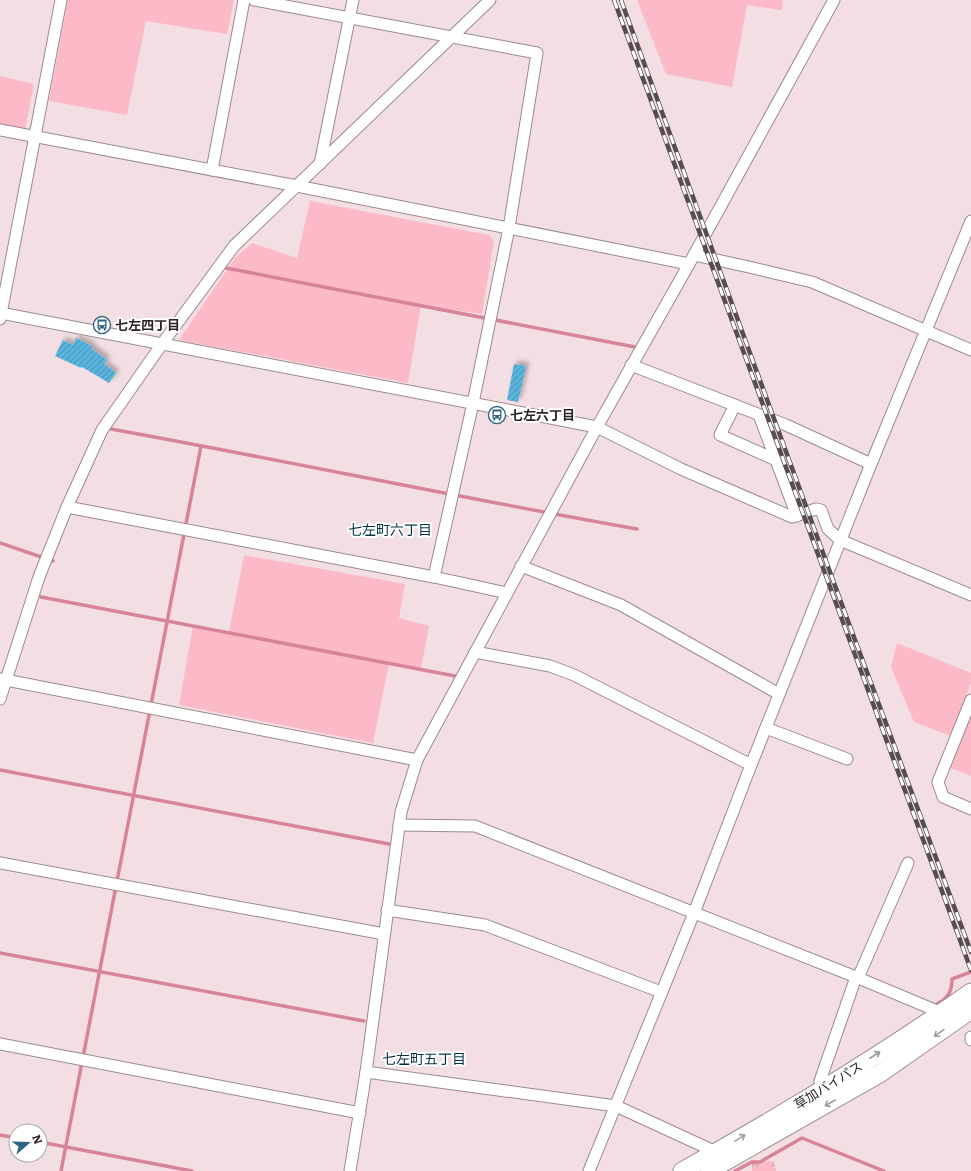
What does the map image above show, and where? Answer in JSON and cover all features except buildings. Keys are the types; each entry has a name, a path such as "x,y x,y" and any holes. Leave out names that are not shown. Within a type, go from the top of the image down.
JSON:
{"highway":[{"name":"草加バイパス","path":"682,1171 823,1089 942,1013 971,992"},
{"name":"草加バイパス","path":"709,1171 881,1073 971,1011"}],"street":[{"path":"60,0 0,315 597,426 681,469 792,517 816,509 821,510 828,529 840,540 971,595"},
{"path":"212,170 244,0"},
{"path":"254,0 537,53 509,228 473,403 434,577"},
{"path":"320,164 353,0"},
{"path":"0,699 3,680 39,577 66,507 102,430 162,344 234,246 490,0"},
{"path":"350,1171 366,1072 401,812 417,760 597,426 691,260 834,0"},
{"path":"0,130 509,228 691,260 749,267 812,282 971,350"},
{"path":"589,1171 694,913 840,540 971,221"},
{"path":"631,365 786,425 871,464"},
{"path":"734,405 720,435 776,460"},
{"path":"760,415 797,516"},
{"path":"66,507 434,577 507,593"},
{"path":"521,566 622,605 779,694"},
{"path":"475,652 550,666 574,675 751,765"},
{"path":"3,680 417,760"},
{"path":"971,700 938,782 943,798 971,809"},
{"path":"766,728 847,759"},
{"path":"399,825 475,826 857,977 942,1013"},
{"path":"0,863 384,934"},
{"path":"823,1089 820,1081 857,977 908,863"},
{"path":"387,910 485,925 661,992"},
{"path":"0,1044 360,1113"},
{"path":"366,1072 616,1106 716,1152"}],"green space":[{"path":"68,0 234,0 227,34 146,21 127,115 49,101"},
{"path":"637,0 783,0 782,10 747,5 732,87 666,74"},
{"path":"0,76 34,84 25,130 0,126"},
{"path":"310,201 489,235 494,241 482,314 421,305 408,383 179,340 235,258 252,243 297,258"},
{"path":"244,555 405,584 399,618 429,626 421,669 389,664 373,743 179,705 193,626 229,632"},
{"path":"897,643 971,673 971,683 951,736 914,722 891,667"},
{"path":"971,713 971,776 949,767"},
{"path":"774,1161 776,1171 752,1171 752,1162"}],"waterway":[{"path":"226,268 635,347"},
{"path":"111,429 637,529"},
{"path":"61,1171 201,446"},
{"path":"0,543 53,561"},
{"path":"41,597 455,676"},
{"path":"0,770 389,844"},
{"path":"0,953 364,1021"},
{"path":"937,1004 949,994 952,979 971,972"},
{"path":"0,1135 8,1136"},
{"path":"735,1171 752,1162 760,1162 802,1138 884,1171"},
{"path":"48,1144 192,1171"}],"railway":[{"path":"614,0 971,970"},
{"path":"621,0 845,613 971,952"}],"place":[{"name":"七左四丁目","path":"102,325"},
{"name":"七左六丁目","path":"497,415"}],"district":[{"name":"七左町六丁目","path":"390,530"},
{"name":"七左町五丁目","path":"424,1059"}]}
